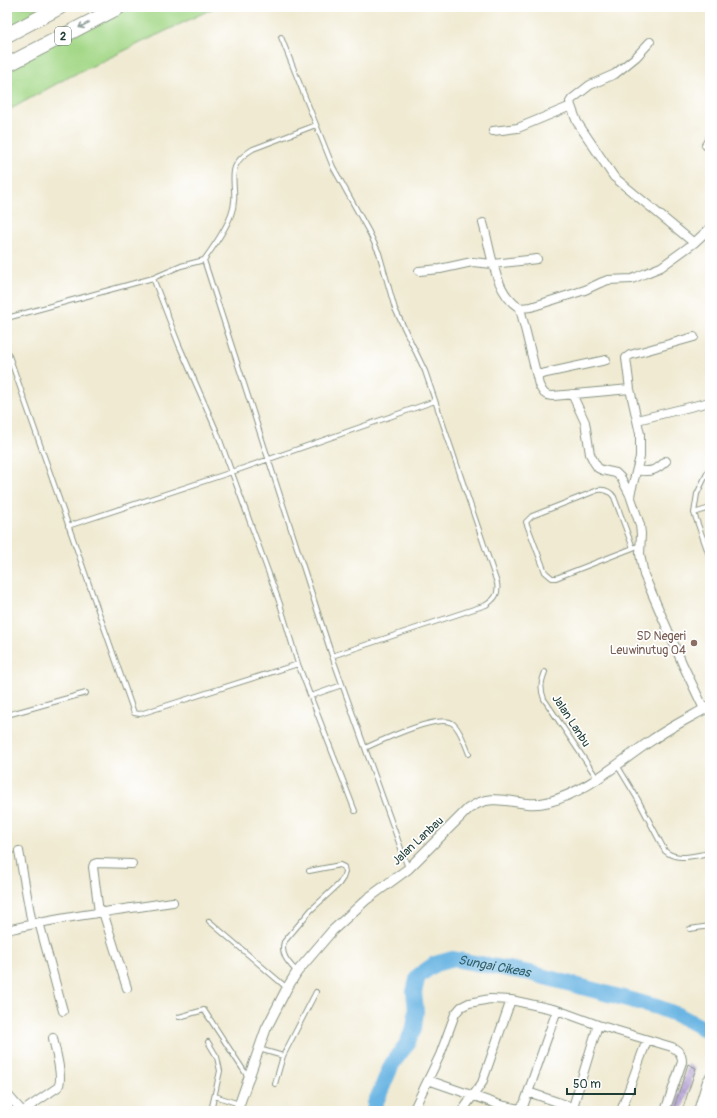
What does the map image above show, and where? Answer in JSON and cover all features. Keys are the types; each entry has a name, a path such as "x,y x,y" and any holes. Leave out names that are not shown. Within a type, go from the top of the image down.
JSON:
{"highway":[{"name":"2","path":"7,35 60,7"},
{"name":"2","path":"7,65 119,7"}],"street":[{"path":"650,42 636,57 615,74 590,85 572,99 570,106 577,122 614,177 694,243"},
{"path":"493,131 518,128 570,106"},
{"path":"483,223 501,289 509,300 520,308 542,391 547,396 630,389"},
{"path":"520,308 531,307 585,290 608,280 632,278 661,267 694,243 710,228"},
{"path":"419,271 440,269 472,262 493,264 537,259"},
{"path":"630,495 638,470 640,458 640,434 630,389 626,360 628,356 694,336"},
{"path":"537,375 606,360"},
{"path":"572,394 585,422 590,454 594,462 598,468 616,474 621,478 630,495 640,525 637,547 641,564 652,594 707,707"},
{"path":"637,420 710,402"},
{"path":"638,470 653,471 659,468 666,461"},
{"name":"Jalan Lanbau","path":"238,1107 266,1029 297,972 332,932 353,911 366,899 408,869 468,809 477,803 488,800 527,804 546,803 559,799 577,791 653,739 707,707"},
{"path":"19,850 35,923 63,1011"},
{"path":"127,988 101,912 93,867 94,864 97,863 132,864"},
{"path":"7,930 35,923 173,902"},
{"path":"413,1111 440,1055 455,1014 461,1007 469,1003 490,999 511,1000 557,1010 598,1025 672,1047 679,1051 682,1056 682,1062 665,1111"},
{"path":"463,1111 482,1083 511,1000"},
{"path":"428,1080 473,1095 499,1108 519,1108 524,1104 557,1010"},
{"path":"573,1107 598,1025"},
{"path":"7,1094 23,1111 58,1088 60,1084 60,1075 52,1038"},
{"path":"621,1111 647,1040"},
{"path":"698,1111 707,1081 710,1077"},
{"path":"528,1092 584,1111"}],"lane":[{"path":"281,37 338,179 369,232 379,253 395,310 425,371 497,583 498,590 496,597 486,605 332,656"},
{"path":"7,318 153,278 182,266 204,260 225,227 231,214 235,195 233,173 238,160 253,149 316,125"},
{"path":"204,260 332,656 408,869"},
{"path":"153,278 179,345 204,400 232,472 280,604 298,664 355,811"},
{"path":"7,350 133,711 136,714 140,714 298,664"},
{"path":"68,526 232,472 435,401"},
{"path":"710,467 698,494 694,513 710,558"},
{"path":"598,490 608,491 614,497 637,547 556,578 552,578 545,572 526,522 532,516 598,490"},
{"path":"694,513 710,508"},
{"name":"Jalan Lanbu","path":"545,672 540,685 541,693 597,778"},
{"path":"311,696 342,684"},
{"path":"7,715 86,693"},
{"path":"365,748 418,726 445,720 456,725 469,754"},
{"path":"617,764 665,851 673,857 710,853"},
{"path":"297,972 283,953 282,948 284,942 312,910 334,890 343,878 345,872 344,867 340,865 309,871"},
{"path":"209,921 287,988"},
{"path":"690,929 710,926"},
{"path":"275,1084 283,1056 316,992"},
{"path":"179,1017 204,1010 249,1079"},
{"path":"208,1042 217,1057 220,1071 211,1111"},
{"path":"259,1049 283,1056"},
{"path":"215,1096 238,1107"}],"green space":[{"path":"7,7 60,7 7,35"},
{"path":"119,7 216,7 67,78 7,111 7,66"}],"building":[{"path":"688,1064 696,1068 682,1111 673,1111"},
{"path":"710,1090 710,1106 708,1111 704,1111"}],"waterway":[{"name":"Sungai Cikeas","path":"374,1111 375,1104 392,1064 406,1045 414,1028 416,1011 414,992 418,976 435,964 453,959 530,973 657,1007 680,1016 710,1032"}],"place":[{"name":"SD Negeri Leuwinutug 04","path":"694,643"}]}
